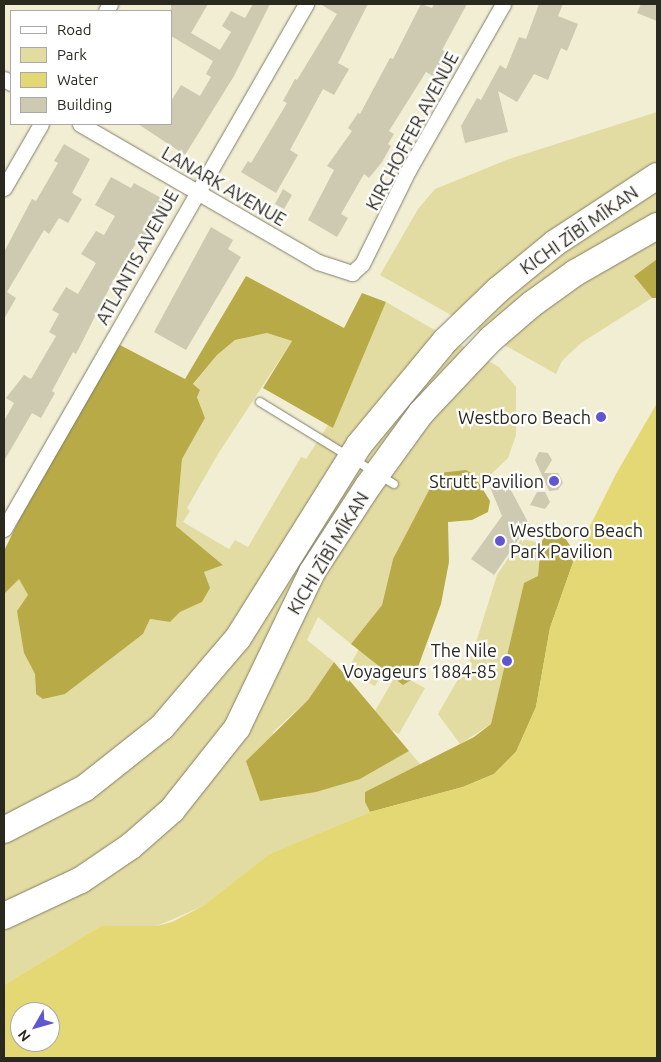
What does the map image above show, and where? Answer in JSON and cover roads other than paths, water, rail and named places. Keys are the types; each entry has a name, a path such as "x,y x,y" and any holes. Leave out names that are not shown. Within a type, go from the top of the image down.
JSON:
{"highway":[{"name":"KICHI ZĪBĪ MĪKAN","path":"4,830 59,803 105,774 162,727 194,694 238,638 352,457 386,410 445,341 464,322 555,243 657,176"},
{"name":"KICHI ZĪBĪ MĪKAN","path":"4,916 48,898 112,861 153,827 190,790 227,743 247,710 312,572 385,478 417,418 491,339 554,287 657,226"}],"street":[{"name":"ATLANTIS AVENUE","path":"4,529 196,190 306,4"},
{"name":"KIRCHOFFER AVENUE","path":"352,273 362,264 410,170 503,4"},
{"path":"4,188 40,125"},
{"name":"LANARK AVENUE","path":"82,125 318,262 352,273"}],"lane":[{"path":"260,402 385,478"}],"water":[{"path":"657,403 657,1058 4,1058 4,985 101,926 157,926 172,922 203,906 270,854 370,812 463,787 494,774 516,752 536,707 550,628 576,554 616,474"}],"place":[{"name":"Westboro Beach","path":"601,417"},
{"name":"Strutt Pavilion","path":"554,481"},
{"name":"Westboro Beach Park Pavilion","path":"500,541"},
{"name":"The Nile Voyageurs 1884-85","path":"507,661"}]}
